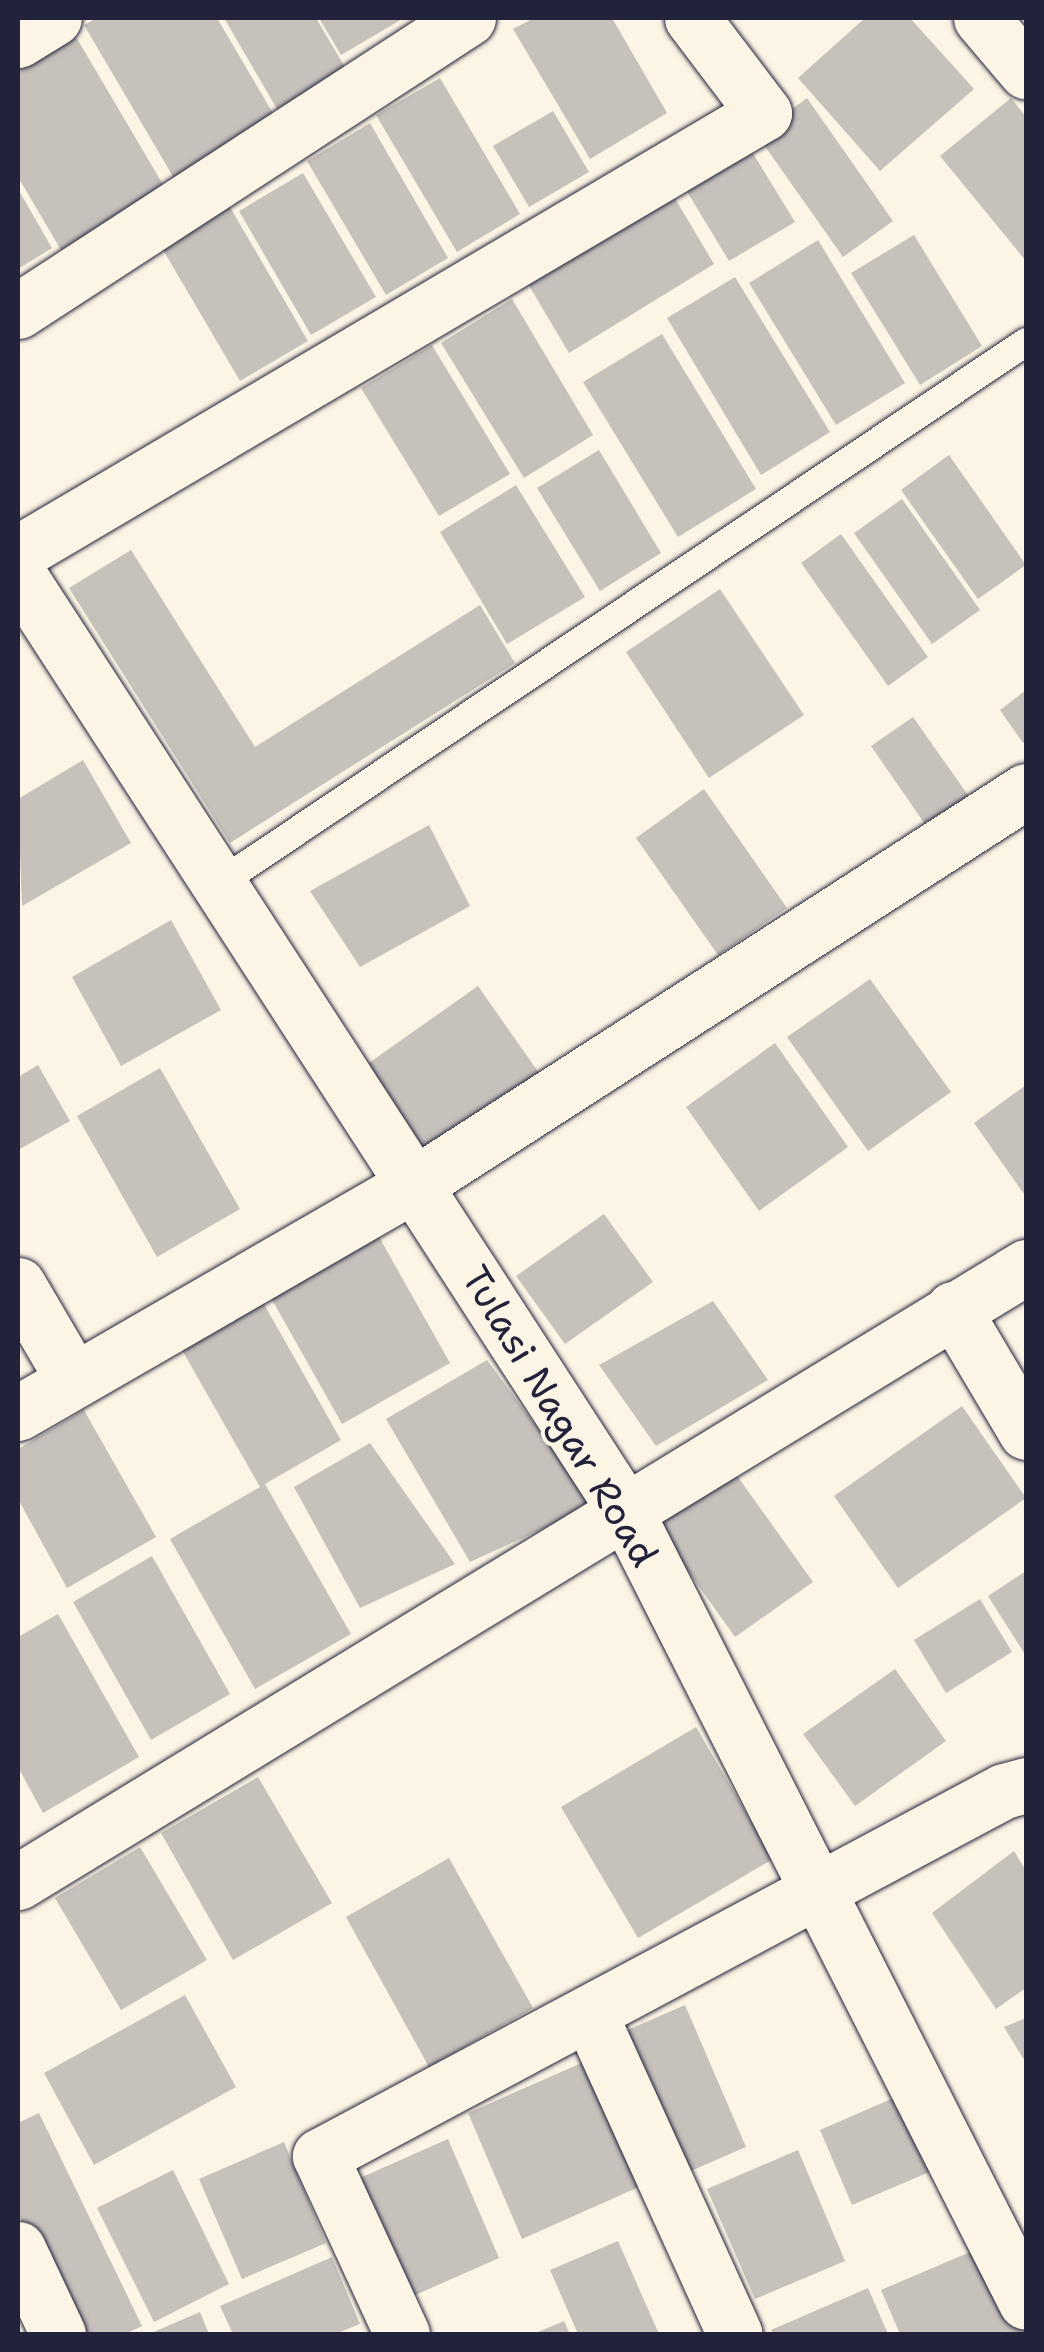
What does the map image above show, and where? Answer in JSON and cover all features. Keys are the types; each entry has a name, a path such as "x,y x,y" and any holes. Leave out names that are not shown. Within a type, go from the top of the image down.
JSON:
{"street":[{"path":"18,40 54,18"},
{"path":"18,312 468,18"},
{"path":"981,18 1026,71"},
{"path":"18,553 764,113 716,25"},
{"name":"Tulasi Nagar Road","path":"18,574 417,1183 626,1512 816,1894 1026,2302"},
{"path":"18,1413 417,1183 1026,791"},
{"path":"18,1882 1026,1267"},
{"path":"18,1285 73,1379"},
{"path":"952,1309 1026,1432"},
{"path":"402,2334 320,2156 816,1894 1019,1800"},
{"path":"590,2015 734,2334"},
{"path":"18,2249 58,2334"}],"lane":[{"path":"221,882 1026,342"}],"building":[{"path":"97,18 217,18 277,120 175,180 84,25"},
{"path":"224,18 316,18 346,69 277,109"},
{"path":"319,18 404,18 341,55"},
{"path":"534,18 612,18 667,113 590,159 513,29"},
{"path":"865,18 910,18 974,89 880,171 798,78"},
{"path":"72,30 165,188 61,250 18,177 18,62"},
{"path":"440,78 520,214 457,252 376,115"},
{"path":"807,98 893,221 843,257 757,135"},
{"path":"1011,98 1026,117 1026,261 940,156"},
{"path":"553,111 589,172 529,207 493,146"},
{"path":"370,123 448,258 386,295 307,161"},
{"path":"745,140 795,222 729,261 680,180"},
{"path":"303,173 376,297 311,335 239,211"},
{"path":"18,189 52,248 18,269"},
{"path":"673,195 714,264 569,353 528,284"},
{"path":"230,207 308,341 240,381 162,248"},
{"path":"914,235 982,346 920,385 851,273"},
{"path":"818,240 905,383 836,425 749,283"},
{"path":"735,277 830,432 761,475 667,318"},
{"path":"512,299 593,435 524,478 441,343"},
{"path":"662,334 756,489 678,537 583,382"},
{"path":"432,345 510,474 439,516 361,388"},
{"path":"599,450 661,553 600,591 537,488"},
{"path":"949,455 1026,565 978,599 901,490"},
{"path":"516,485 585,597 507,644 440,532"},
{"path":"902,499 980,610 932,644 854,533"},
{"path":"841,534 928,657 888,686 801,563"},
{"path":"131,550 255,747 480,605 515,663 230,843 69,588"},
{"path":"720,589 804,715 709,778 626,652"},
{"path":"1026,690 1026,741 1023,743 1000,710"},
{"path":"913,717 970,798 927,827 871,746"},
{"path":"83,760 131,843 22,906 18,799"},
{"path":"704,789 787,908 718,955 636,838"},
{"path":"429,825 470,906 360,967 310,891"},
{"path":"171,920 221,1010 121,1066 72,977"},
{"path":"870,979 951,1092 868,1151 787,1037"},
{"path":"478,986 539,1073 426,1152 366,1065"},
{"path":"775,1043 848,1147 759,1211 686,1107"},
{"path":"38,1065 70,1121 18,1150 18,1077"},
{"path":"160,1068 240,1209 157,1257 77,1116"},
{"path":"1026,1085 1026,1197 974,1123"},
{"path":"604,1214 653,1282 565,1344 516,1276"},
{"path":"374,1228 450,1363 342,1424 266,1289"},
{"path":"260,1297 341,1440 265,1484 351,1634 255,1689 170,1539 260,1487 178,1343"},
{"path":"713,1301 768,1380 656,1446 599,1365"},
{"path":"487,1360 595,1505 470,1562 386,1419"},
{"path":"962,1406 1026,1498 898,1588 834,1496"},
{"path":"84,1410 156,1537 67,1588 18,1499 18,1449"},
{"path":"370,1443 455,1564 360,1608 294,1487"},
{"path":"733,1470 813,1582 735,1637 656,1526"},
{"path":"152,1556 230,1694 151,1740 73,1602"},
{"path":"1026,1571 1026,1656 988,1596"},
{"path":"980,1599 1012,1652 946,1693 914,1640"},
{"path":"58,1614 139,1757 43,1813 18,1767 18,1637"},
{"path":"895,1669 946,1741 855,1806 803,1734"},
{"path":"696,1727 773,1859 638,1938 561,1807"},
{"path":"258,1777 332,1903 233,1960 161,1833"},
{"path":"140,1847 207,1960 121,2010 55,1898"},
{"path":"1014,1851 1026,1871 1026,1988 996,2009 932,1913"},
{"path":"449,1858 533,2008 429,2067 346,1917"},
{"path":"185,1995 236,2087 94,2165 44,2073"},
{"path":"685,2005 746,2147 684,2174 623,2032"},
{"path":"1026,2018 1026,2063 1004,2027"},
{"path":"586,2061 641,2186 522,2239 468,2113"},
{"path":"914,2089 946,2165 852,2205 820,2130"},
{"path":"39,2113 142,2326 125,2334 76,2334 18,2213 18,2123"},
{"path":"448,2139 499,2258 404,2300 353,2181"},
{"path":"284,2142 326,2243 242,2279 199,2179"},
{"path":"798,2150 845,2261 755,2299 707,2189"},
{"path":"173,2170 229,2284 154,2322 97,2208"},
{"path":"618,2241 659,2334 578,2334 550,2270"},
{"path":"991,2243 1026,2333 900,2334 881,2290"},
{"path":"332,2257 360,2324 335,2334 233,2334 220,2306"},
{"path":"868,2288 888,2334 773,2334 771,2330"},
{"path":"200,2312 209,2334 149,2334"},
{"path":"564,2321 570,2334 533,2334"}]}
